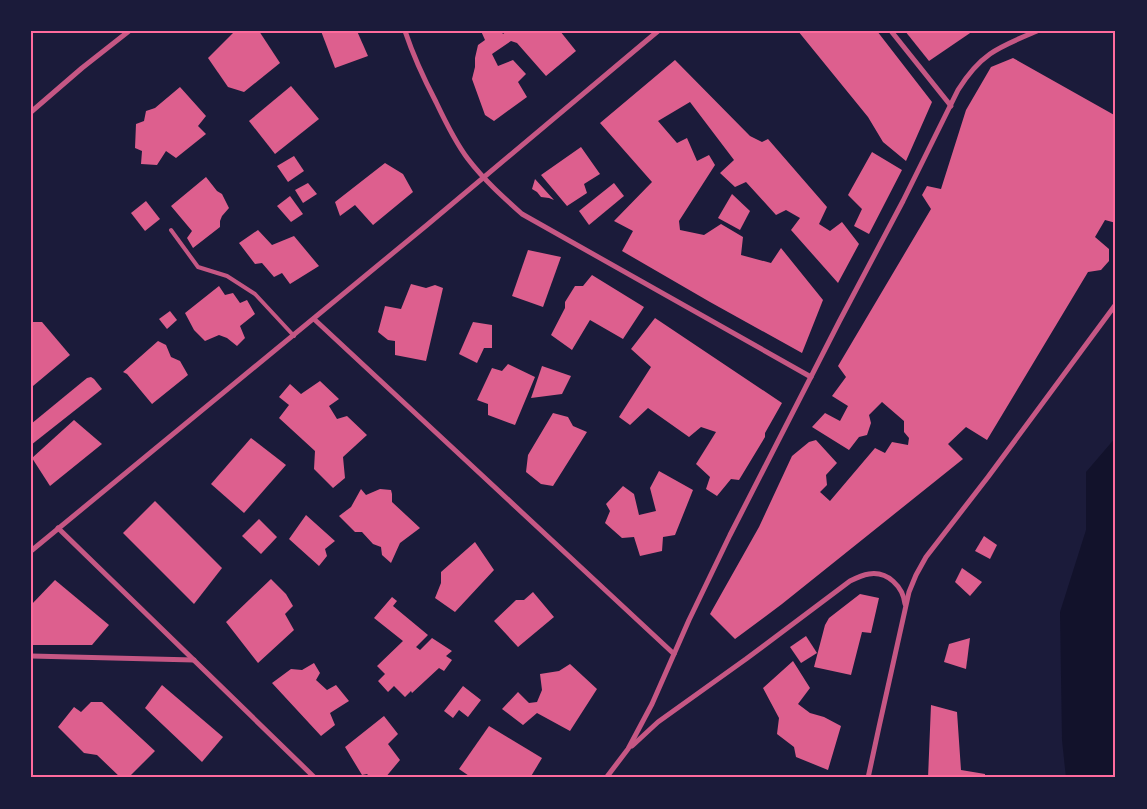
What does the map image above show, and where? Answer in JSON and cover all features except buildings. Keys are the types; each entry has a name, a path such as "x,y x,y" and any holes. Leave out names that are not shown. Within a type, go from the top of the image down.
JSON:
{"street":[{"path":"31,112 129,31"},
{"path":"404,31 448,126 467,157 500,195 522,214 811,377"},
{"path":"31,550 294,336 658,31"},
{"path":"891,31 951,106"},
{"path":"606,778 628,749 652,704 689,620 730,535 903,201 958,90 968,74 982,59 997,49 1037,31"},
{"path":"868,778 878,727 910,592 916,575 926,557 1116,304"},
{"path":"314,319 674,654"},
{"path":"58,528 315,778"},
{"path":"628,749 666,716 856,578 869,574 879,574 890,578 898,585 904,596 906,610"},
{"path":"31,656 194,660"}],"lane":[{"path":"171,230 198,267 227,276 255,294 294,336"}],"shaded area":[{"path":"1116,437 1116,778 1066,778 1062,740 1060,612 1086,530 1086,472"}]}
